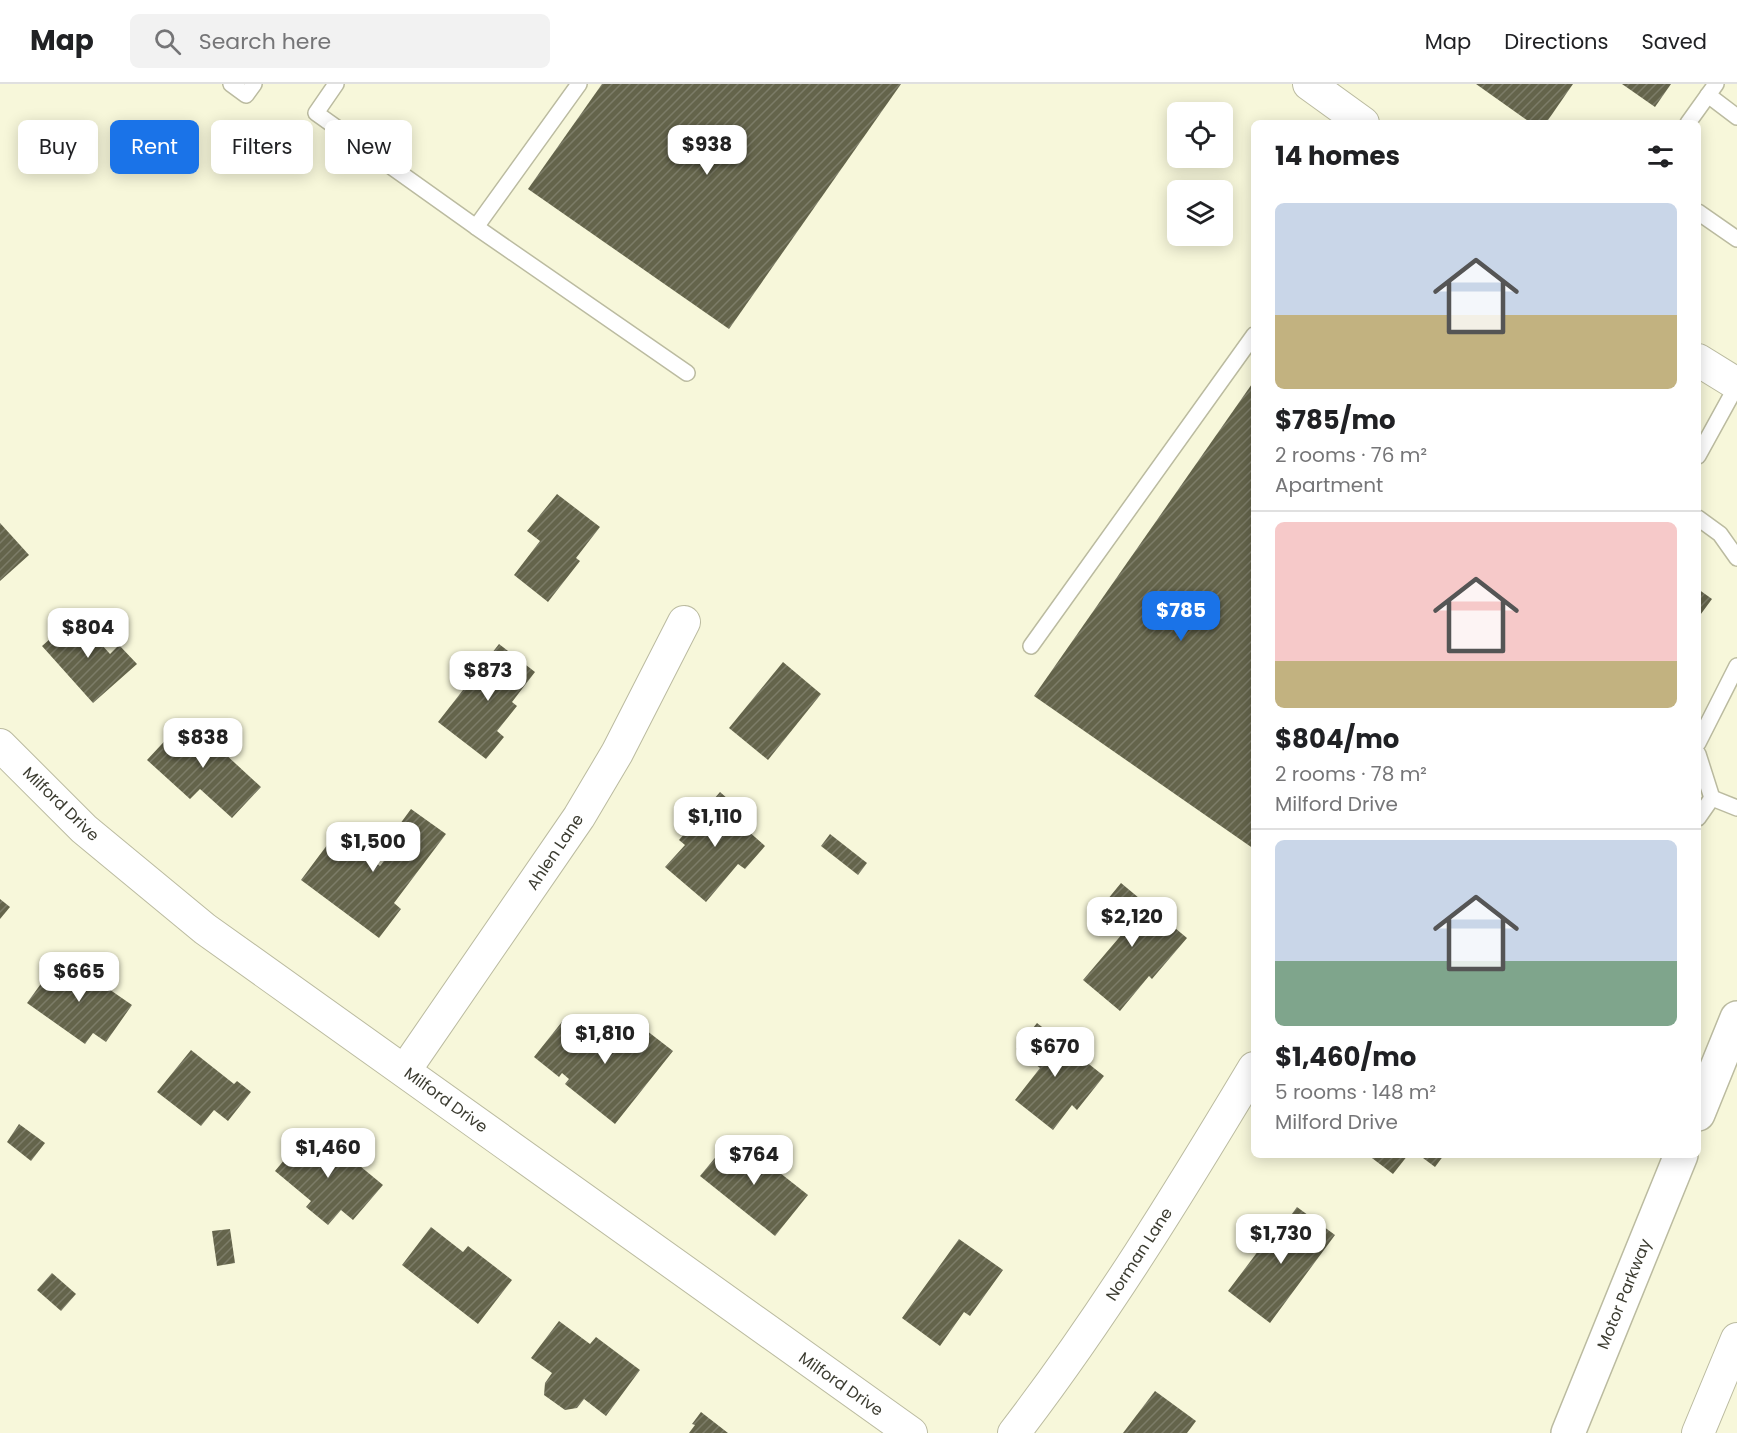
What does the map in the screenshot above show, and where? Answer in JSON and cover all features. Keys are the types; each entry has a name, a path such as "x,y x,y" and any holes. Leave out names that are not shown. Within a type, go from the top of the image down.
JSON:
{"main road":[{"path":"1701,1107 1737,1018"},
{"name":"Motor Parkway","path":"1568,1433 1680,1158"}],"street":[{"path":"1309,84 1359,120"},
{"path":"1701,362 1737,385"},
{"name":"Ahlen Lane","path":"405,1070 579,817 617,753 684,622"},
{"name":"Milford Drive","path":"0,745 84,829 205,928 712,1293 911,1433"},
{"name":"Norman Lane","path":"1014,1433 1061,1371 1153,1234 1251,1073"},
{"path":"1698,1433 1737,1339"}],"lane":[{"path":"231,84 246,95 254,84"},
{"path":"336,84 316,113 687,373"},
{"path":"476,227 579,84"},
{"path":"1690,120 1712,89 1737,117"},
{"path":"1701,214 1737,238"},
{"path":"1031,646 1251,339"},
{"path":"1701,451 1737,385"},
{"path":"1701,520 1720,534 1737,558"},
{"path":"1701,737 1737,666"},
{"path":"1701,763 1712,798"},
{"path":"1712,798 1737,808"},
{"path":"1701,814 1712,798"}],"building":[{"path":"602,84 901,84 729,329 528,189"},
{"path":"1476,84 1573,84 1548,120 1527,120"},
{"path":"1622,84 1671,84 1655,107"},
{"path":"1251,385 1251,847 1034,696"},
{"path":"557,494 600,527 576,558 580,561 548,602 514,575 540,541 527,531"},
{"path":"0,523 29,555 0,581"},
{"path":"1701,591 1712,599 1701,614"},
{"path":"76,616 110,654 119,645 137,664 93,703 42,646"},
{"path":"499,644 535,672 512,702 517,706 497,731 504,737 486,759 438,722"},
{"path":"783,662 821,694 768,760 729,728"},
{"path":"186,718 261,787 232,818 200,789 190,799 147,760"},
{"path":"720,792 754,822 747,830 765,846 745,869 738,864 706,902 665,867 685,845 679,840"},
{"path":"411,809 446,834 394,903 401,909 379,938 301,880 336,833 380,866 394,848 386,843"},
{"path":"830,834 867,863 858,875 821,846"},
{"path":"1121,883 1187,938 1152,979 1149,976 1120,1011 1083,980 1123,933 1098,911"},
{"path":"0,899 10,907 0,919"},
{"path":"61,956 132,1005 106,1042 93,1033 85,1044 27,1003"},
{"path":"629,1017 673,1051 615,1124 565,1084 569,1079 562,1073 559,1077 534,1057 565,1018 604,1049"},
{"path":"1037,1023 1104,1076 1077,1110 1072,1105 1053,1130 1015,1100 1040,1068 1016,1049"},
{"path":"191,1050 234,1084 237,1081 251,1092 228,1121 214,1110 201,1126 157,1092"},
{"path":"19,1124 45,1143 31,1161 7,1142"},
{"path":"310,1129 347,1160 349,1157 383,1185 353,1220 341,1210 328,1225 306,1207 311,1201 275,1171"},
{"path":"733,1136 808,1195 775,1236 700,1176"},
{"path":"1372,1158 1406,1158 1393,1174"},
{"path":"1423,1158 1442,1158 1435,1167"},
{"path":"1297,1207 1335,1235 1270,1323 1228,1291 1268,1238 1272,1241"},
{"path":"431,1227 463,1252 468,1246 512,1280 478,1324 402,1265"},
{"path":"230,1229 235,1263 217,1266 212,1231"},
{"path":"959,1239 1003,1270 970,1316 964,1312 940,1346 902,1318"},
{"path":"52,1273 76,1294 61,1311 37,1290"},
{"path":"559,1321 590,1344 596,1337 640,1370 606,1416 584,1399 577,1408 565,1410 544,1395 545,1383 552,1373 531,1358"},
{"path":"1155,1391 1196,1421 1187,1433 1123,1433"},
{"path":"701,1412 728,1433 689,1433 695,1425 692,1424"}]}
